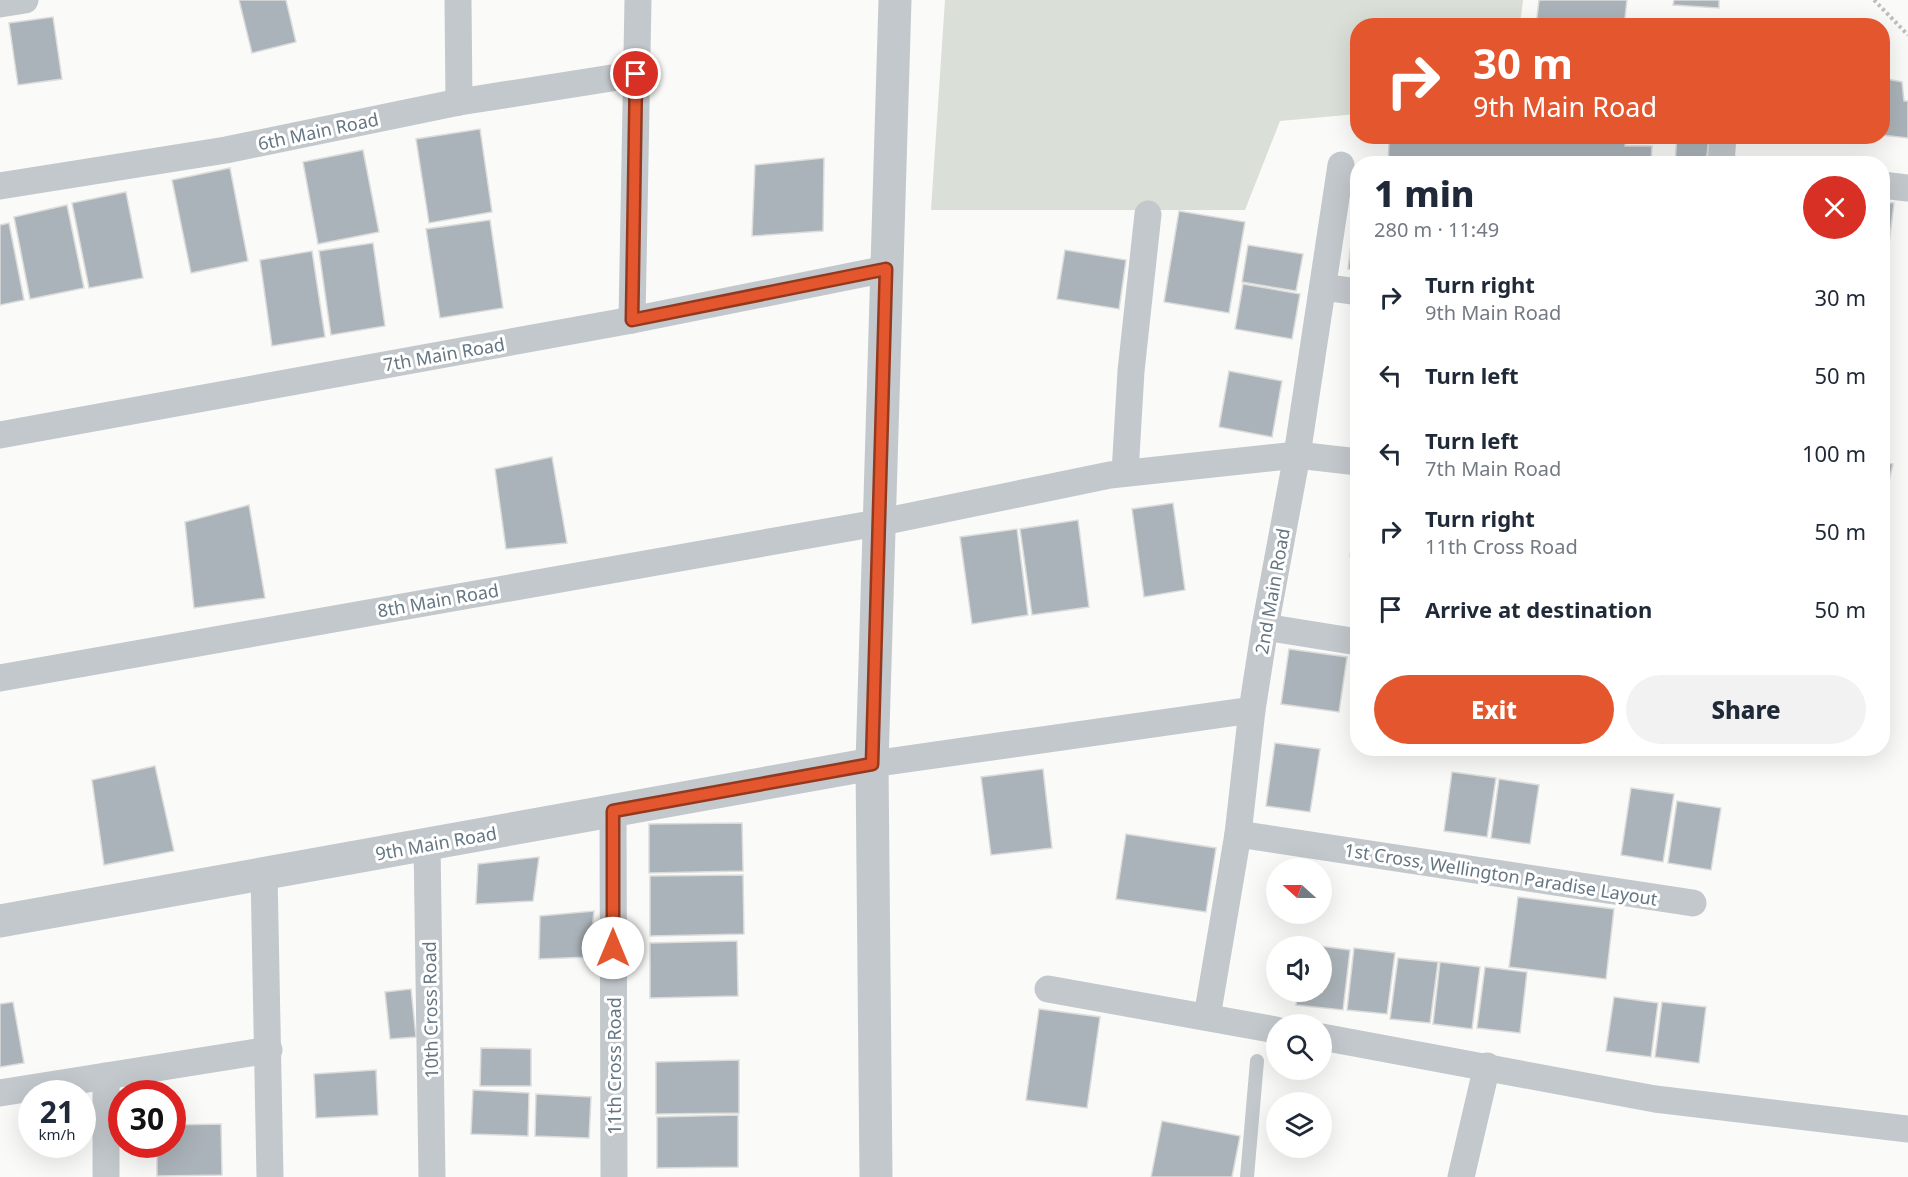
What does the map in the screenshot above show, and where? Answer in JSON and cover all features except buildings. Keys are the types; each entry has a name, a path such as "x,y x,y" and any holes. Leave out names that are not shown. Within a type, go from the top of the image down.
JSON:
{"street":[{"path":"0,4 25,0"},
{"path":"458,0 459,102"},
{"path":"632,320 638,0"},
{"path":"876,1177 872,764 877,523 895,0"},
{"name":"6th Main Road","path":"0,186 226,150 459,102 636,74"},
{"name":"2nd Main Road","path":"1207,1017 1238,834 1252,710 1265,627 1297,455 1341,165"},
{"path":"1890,186 1908,188"},
{"path":"1125,473 1131,371 1148,214"},
{"name":"7th Main Road","path":"0,435 632,320 886,269"},
{"path":"1323,287 1350,291"},
{"name":"8th Main Road","path":"0,678 877,523 1125,473 1297,455 1350,461"},
{"path":"1265,627 1350,641"},
{"path":"872,764 1252,710"},
{"name":"9th Main Road","path":"0,921 872,764"},
{"name":"11th Cross Road","path":"613,811 614,1177"},
{"name":"1st Cross, Wellington Paradise Layout","path":"1238,834 1693,903"},
{"name":"10th Cross Road","path":"427,844 432,1177"},
{"path":"264,873 270,1177"},
{"path":"1048,990 1266,1028"},
{"path":"1332,1040 1487,1066 1655,1099 1908,1129"},
{"path":"0,1092 269,1050"},
{"path":"1461,1177 1487,1066"},
{"path":"106,1076 106,1177"}],"lane":[{"path":"1247,1177 1257,1061"}],"path":[{"path":"1874,0 1908,35"}],"shaded area":[{"path":"945,0 1523,0 1521,18 1350,18 1350,115 1280,121 1245,210 931,210"}],"route":[{"path":"613,948 613,811 872,764 877,523 886,269 632,320 636,74"}]}
